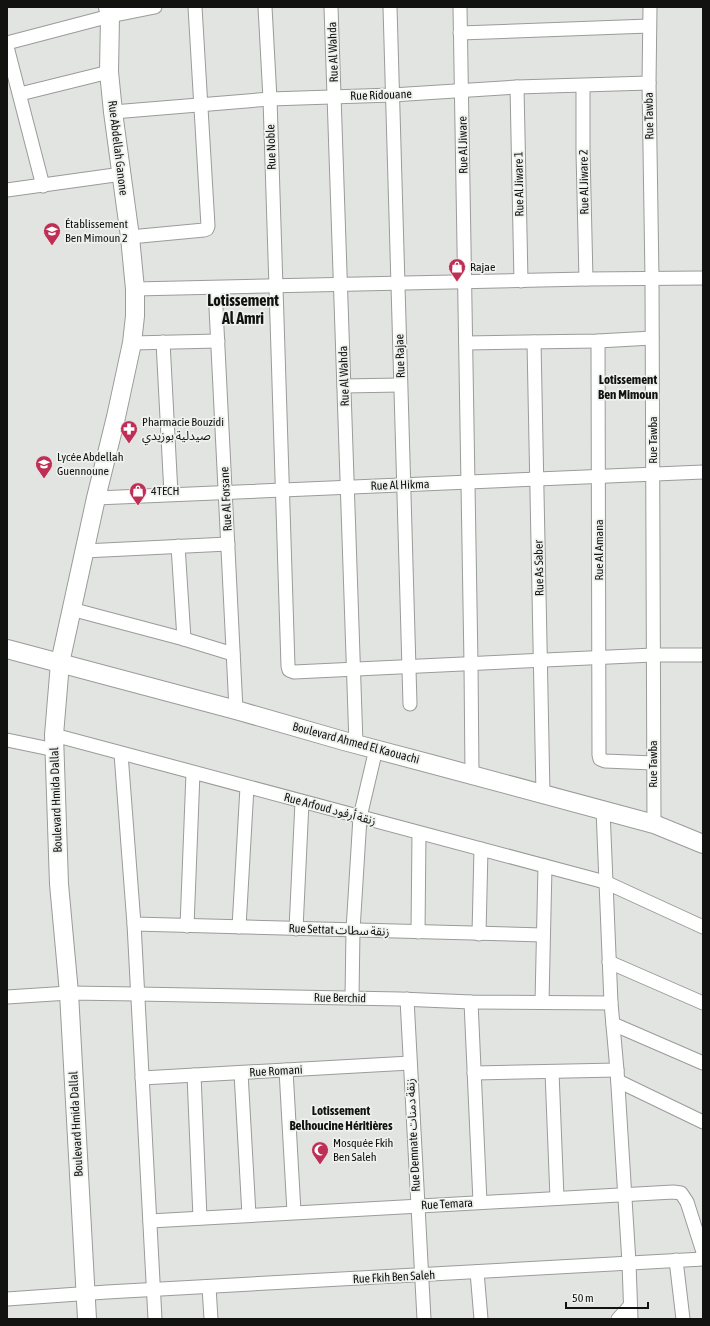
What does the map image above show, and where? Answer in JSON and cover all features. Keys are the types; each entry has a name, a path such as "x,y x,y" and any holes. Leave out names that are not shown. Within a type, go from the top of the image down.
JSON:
{"street":[{"path":"7,43 109,12 155,7"},
{"path":"130,237 207,229 202,104 195,7"},
{"name":"Rue Noble","path":"265,7 270,99 288,666 289,670 294,672 353,669"},
{"name":"Rue Al Wahda","path":"331,7 356,744"},
{"name":"Rue Rajae","path":"390,7 410,704"},
{"name":"Rue Al Jiware","path":"460,7 472,775"},
{"name":"Rue Tawba","path":"650,7 649,83 652,279 654,824"},
{"name":"Rue Abdellah Ganone","path":"109,12 109,72 130,237 135,289"},
{"path":"460,33 649,26"},
{"path":"7,47 42,186"},
{"path":"20,94 109,72"},
{"name":"Rue Ridouane","path":"113,112 270,99 392,95 517,87 649,83"},
{"name":"Rue Al Jiware 2","path":"583,86 586,279"},
{"name":"Rue Al Jiware 1","path":"517,87 520,281"},
{"path":"7,190 122,174"},
{"path":"135,289 586,279 703,278"},
{"name":"Rue Al Forsane","path":"215,288 236,710"},
{"name":"Boulevard Hmida Dallal","path":"87,1319 69,993 59,884 54,743 60,663 84,550 132,343 135,316 135,289"},
{"path":"466,343 598,342 652,338"},
{"path":"132,343 218,341"},
{"path":"163,342 171,494"},
{"name":"Rue As Saber","path":"534,342 543,794"},
{"name":"Rue Al Amana","path":"598,342 600,759 605,761 653,763"},
{"path":"344,386 400,385"},
{"name":"Rue Al Hikma","path":"96,498 703,472"},
{"path":"84,550 228,544"},
{"path":"178,546 184,639"},
{"path":"71,609 184,639 233,654"},
{"name":"Boulevard Ahmed El Kaouachi","path":"7,649 654,824 703,844"},
{"path":"353,669 653,655 703,655"},
{"name":"Rue Arfoud زنقة أرفود","path":"7,740 54,743 121,754 605,882 703,927"},
{"path":"352,998 353,930 360,817 376,749"},
{"path":"121,754 134,924 156,1319"},
{"path":"187,926 193,773"},
{"path":"238,927 247,787"},
{"path":"296,929 302,802"},
{"path":"603,810 611,1003 618,1075 629,1263 630,1313 618,1319"},
{"path":"418,932 419,833"},
{"path":"479,934 481,849"},
{"path":"542,1002 545,866"},
{"name":"Rue Settat زنقة سطات","path":"134,924 543,935"},
{"path":"609,962 703,1003"},
{"name":"Rue Berchid","path":"7,997 69,993 407,999 471,1002 611,1003"},
{"name":"Rue Demnate زنقة دمنات","path":"407,999 424,1319"},
{"path":"471,1002 480,1202"},
{"path":"613,1024 703,1063"},
{"name":"Rue Romani","path":"142,1078 410,1064"},
{"path":"286,1070 294,1212"},
{"path":"474,1073 552,1072 618,1075 703,1122"},
{"path":"552,1072 557,1198"},
{"path":"241,1073 249,1215"},
{"path":"194,1075 200,1218"},
{"name":"Rue Temara","path":"150,1221 673,1192 681,1193 687,1202 703,1252"},
{"name":"Rue Fkih Ben Saleh","path":"7,1299 85,1293 703,1259"},
{"path":"676,1260 683,1319"},
{"path":"477,1272 481,1319"},
{"path":"209,1287 211,1319"}],"place":[{"name":"Établissement Ben Mimoun 2","path":"52,246"},
{"name":"Rajae","path":"457,282"},
{"name":"Pharmacie Bouzidi صيدلية بوزيدي","path":"129,444"},
{"name":"Lycée Abdellah Guennoune","path":"44,479"},
{"name":"4TECH","path":"138,506"},
{"name":"Mosquée Fkih Ben Saleh","path":"320,1165"}],"district":[{"name":"Lotissement Al Amri","path":"243,309"},
{"name":"Lotissement Ben Mimoun","path":"628,386"},
{"name":"Lotissement Belhoucine Héritières","path":"341,1118"}]}
